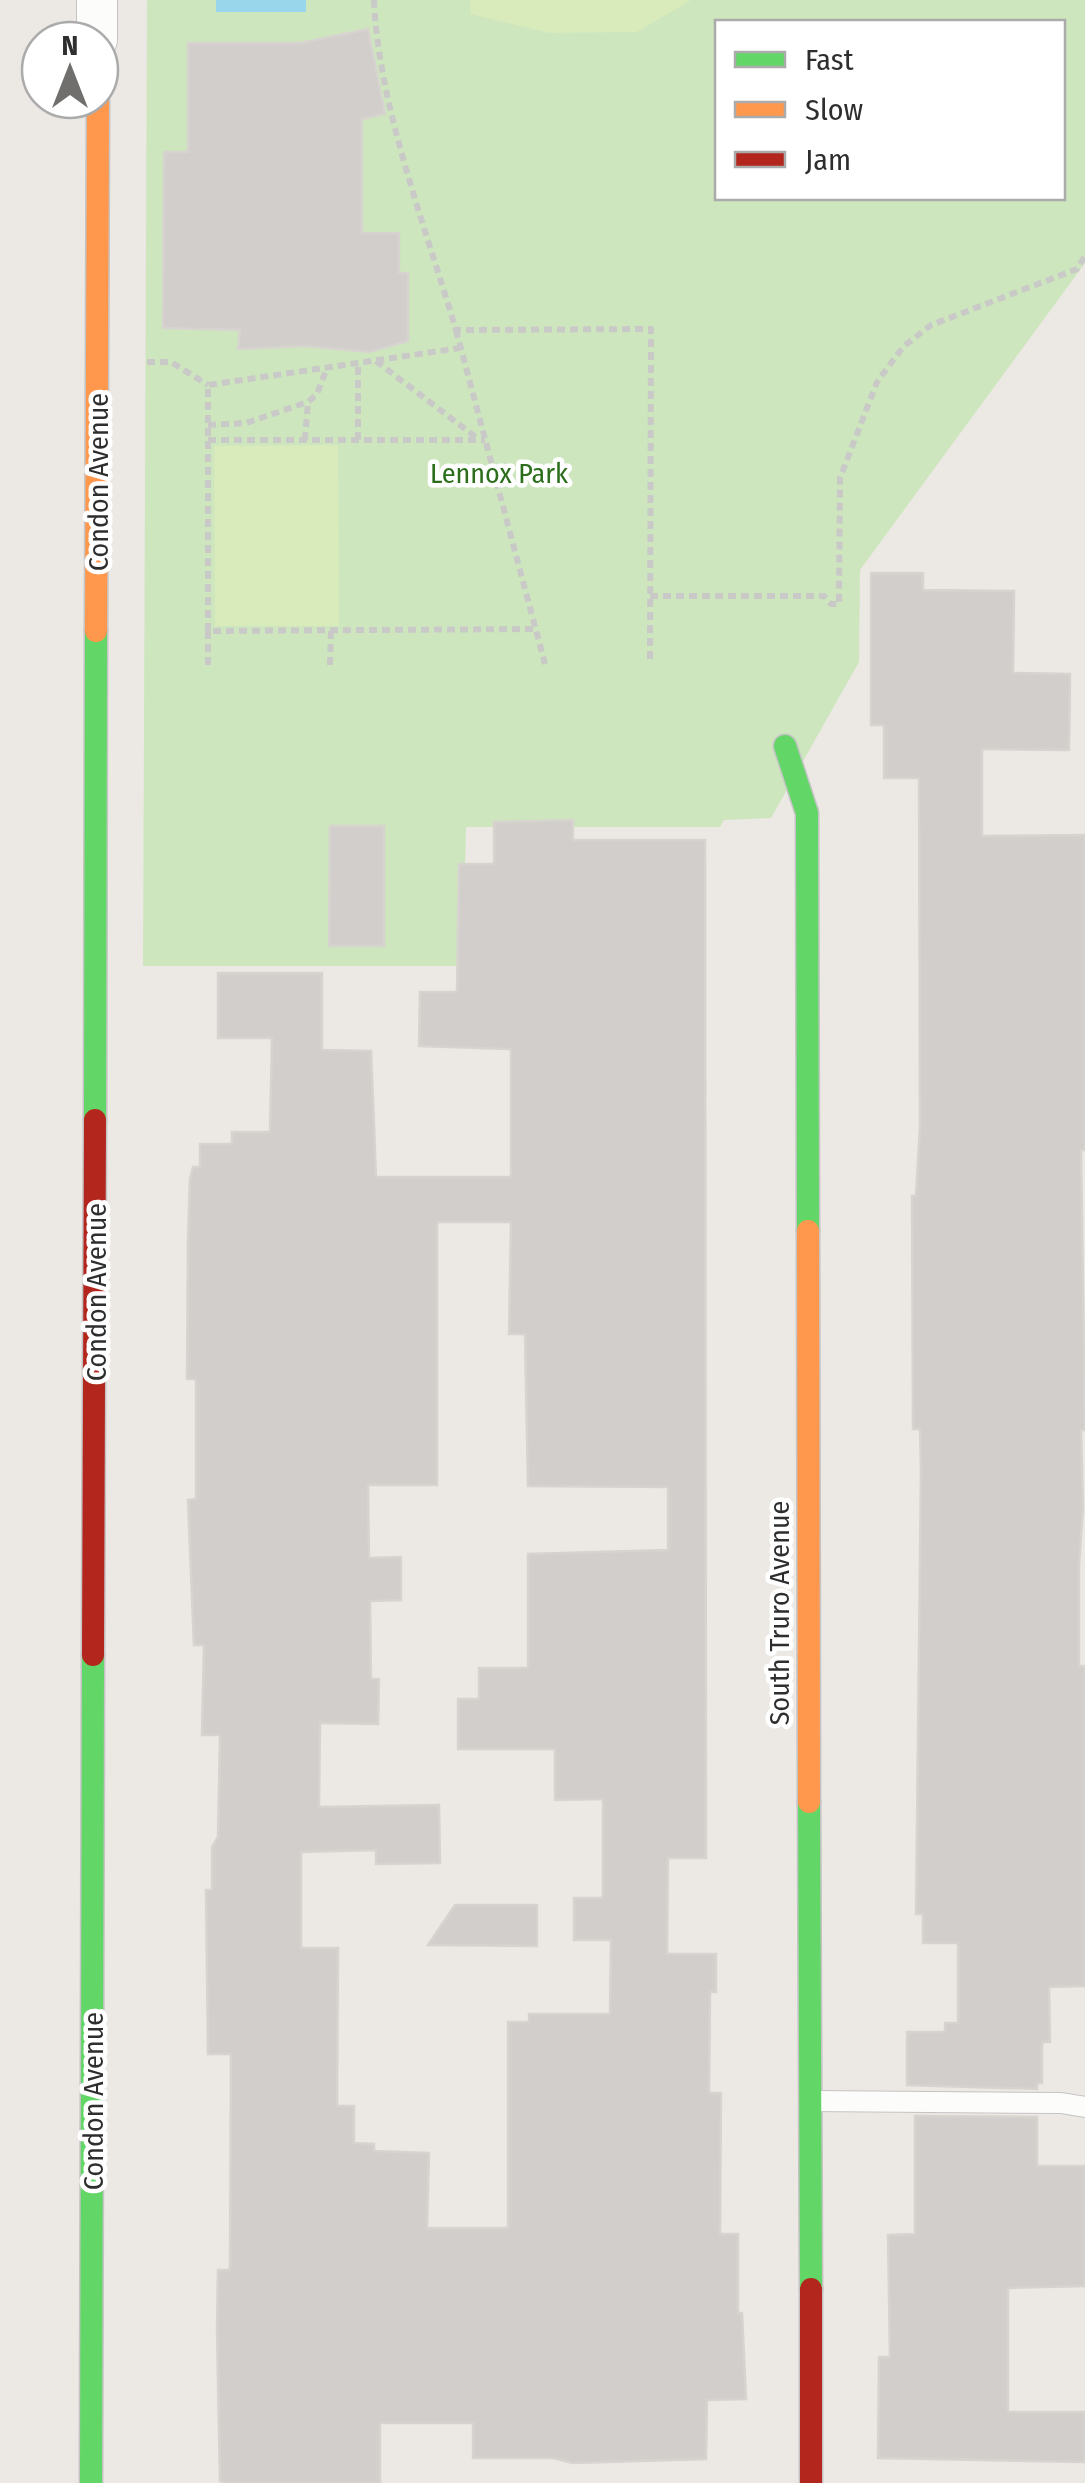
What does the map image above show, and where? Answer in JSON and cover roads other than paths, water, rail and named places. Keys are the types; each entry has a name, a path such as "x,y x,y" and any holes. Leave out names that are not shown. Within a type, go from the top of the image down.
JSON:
{"street":[{"name":"Condon Avenue","path":"91,2483 98,120"},
{"name":"South Truro Avenue","path":"785,746 807,813 811,2483"}],"lane":[{"path":"809,2101 1061,2103 1085,2107"}],"water":[{"path":"216,0 306,0 306,12 216,12"}],"park label":[{"name":"Lennox Park","path":"499,473"}]}
